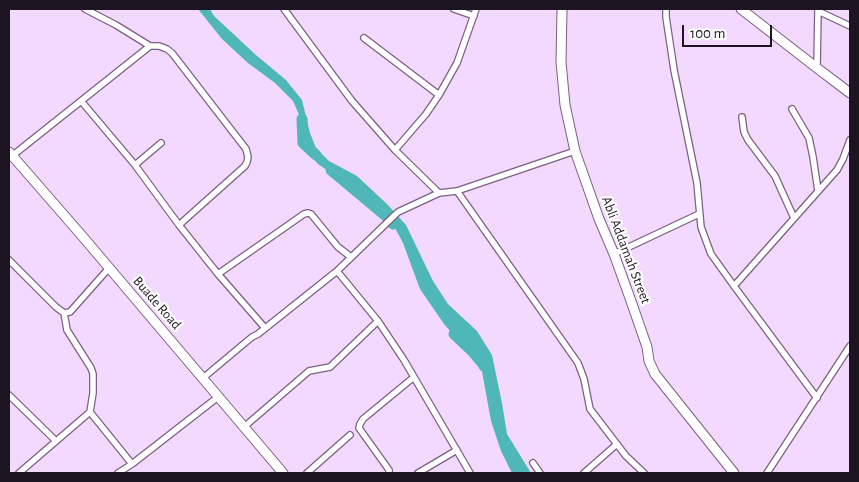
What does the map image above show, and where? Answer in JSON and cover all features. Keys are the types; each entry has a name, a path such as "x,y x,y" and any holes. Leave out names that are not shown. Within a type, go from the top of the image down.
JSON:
{"street":[{"path":"85,9 150,46 159,46 172,53 246,149 248,162 245,166 179,225"},
{"path":"284,9 352,101 395,150 439,193"},
{"path":"454,9 474,16"},
{"path":"395,150 426,114 457,63 476,9"},
{"name":"Abli Addamah Street","path":"562,9 560,62 565,105 575,151 644,338 649,361 655,374 734,473"},
{"path":"666,9 674,70 697,183 701,227 711,254 816,398"},
{"path":"741,9 850,93"},
{"path":"817,68 818,10 850,26"},
{"path":"364,38 439,94"},
{"path":"11,154 82,102 96,88 150,46"},
{"path":"82,102 135,165 218,274 265,328"},
{"path":"792,108 809,138 818,191"},
{"path":"742,117 744,132 748,140 775,176 794,218"},
{"path":"734,286 840,164 850,140"},
{"path":"135,165 161,143"},
{"path":"203,378 247,340 310,294 337,271 398,212 439,193 457,191 575,151"},
{"name":"Buade Road","path":"11,154 283,473"},
{"path":"457,191 578,363 584,379 590,409 626,456 644,473"},
{"path":"218,274 308,213 311,214 338,247 351,257"},
{"path":"614,254 699,214"},
{"path":"9,260 64,313 67,330 93,374 90,412 19,473"},
{"path":"64,313 70,312 109,268"},
{"path":"337,271 378,321 414,377 470,473"},
{"path":"244,427 308,371 330,367 378,321"},
{"path":"767,473 850,346"},
{"path":"389,473 389,470 359,428 360,424 363,419 414,377"},
{"path":"9,395 56,441"},
{"path":"118,473 218,397"},
{"path":"90,412 132,464"},
{"path":"307,473 350,436"},
{"path":"584,473 617,444"},
{"path":"418,473 457,450"},
{"path":"533,464 540,473"}],"shaded area":[{"path":"198,9 210,9 214,16 286,80 302,100 310,133 316,148 329,161 357,176 406,225 433,281 448,304 477,331 492,355 507,434 531,473 512,473 501,451 491,421 481,366 473,349 457,339 444,324 420,289 403,243 395,228 360,188 334,175 318,164 307,152 300,117 293,101 275,83 248,63 222,39"}],"waterway":[{"path":"302,119 303,143 316,155"},
{"path":"331,170 393,224"},
{"path":"454,334 472,351 484,366"}]}
